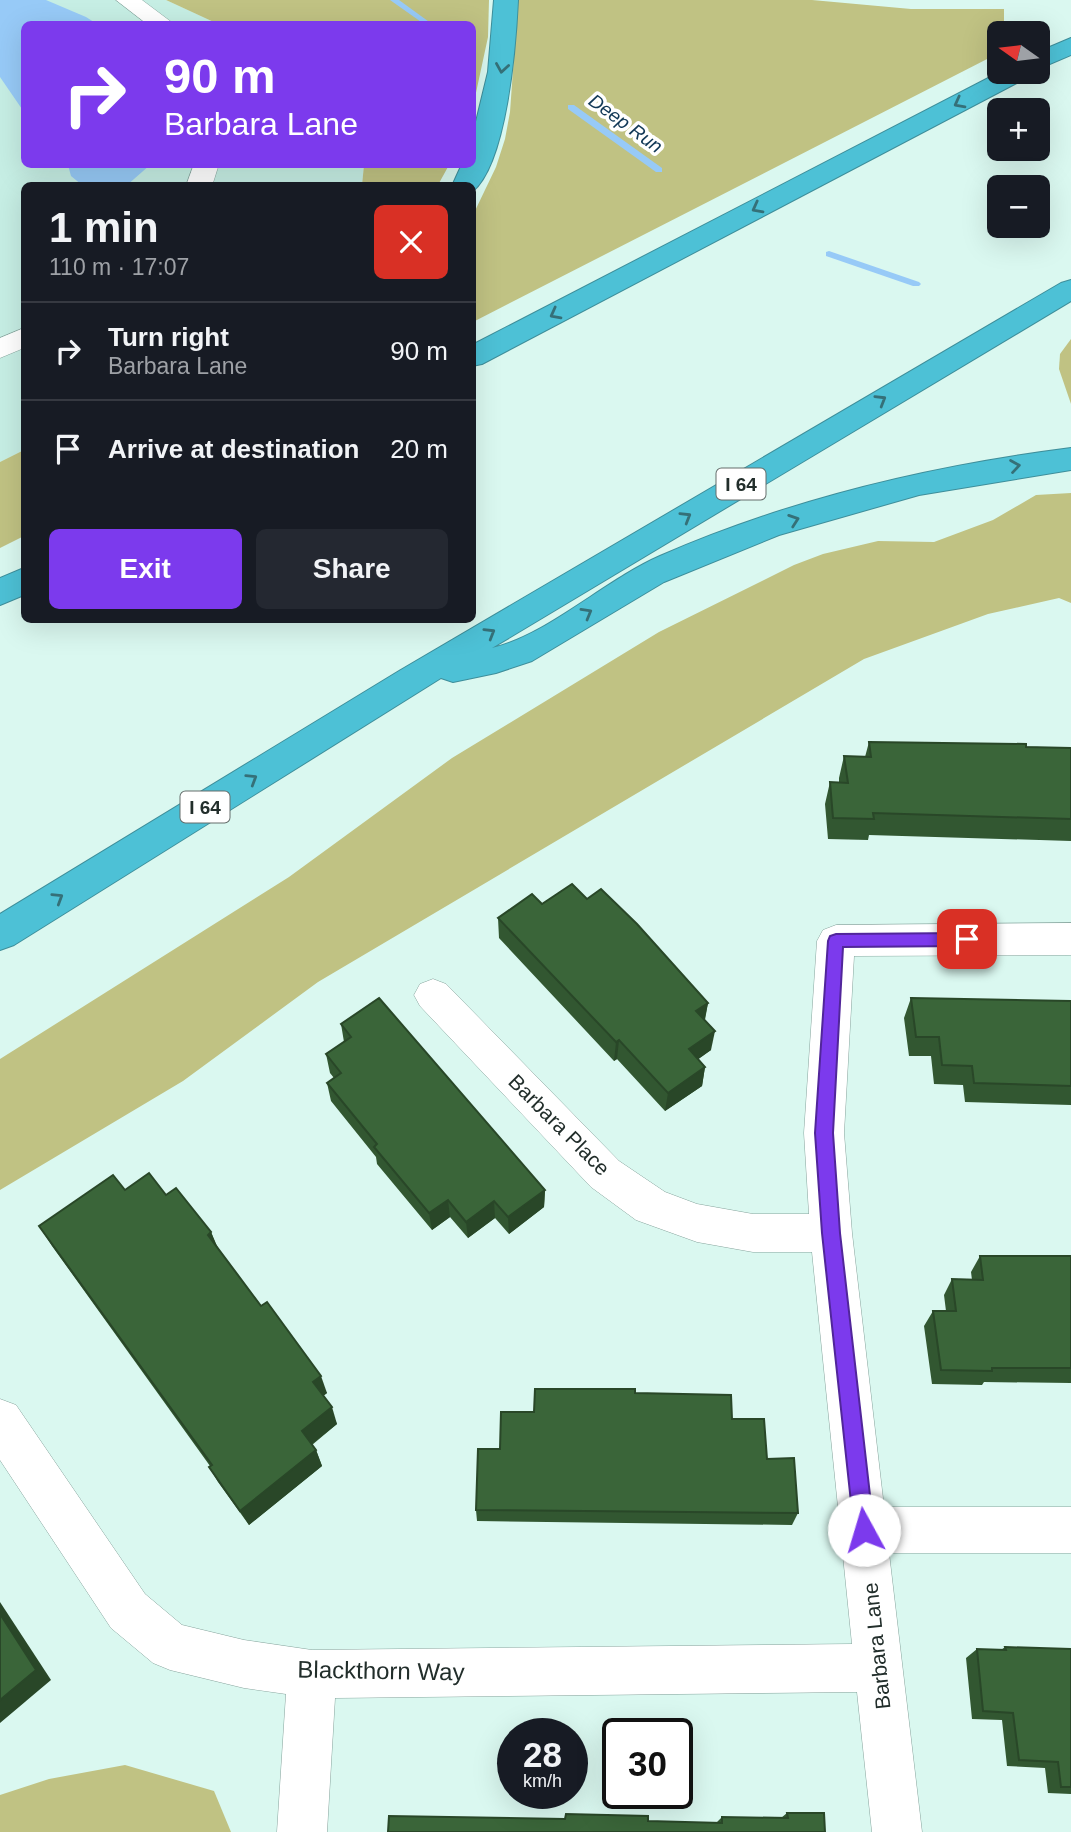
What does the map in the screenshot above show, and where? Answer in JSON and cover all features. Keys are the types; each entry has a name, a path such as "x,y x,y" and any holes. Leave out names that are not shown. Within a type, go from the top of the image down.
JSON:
{"highway":[{"path":"476,165 492,121 504,58 506,0"},
{"path":"1050,56 1071,45"},
{"path":"476,355 996,84"},
{"name":"I 64","path":"0,934 411,680 1071,289"},
{"path":"411,680 519,653 670,565 800,517 933,481 1019,464 1071,459"},
{"path":"0,593 21,582"}],"street":[{"path":"127,0 158,21"},
{"path":"0,349 21,338"},
{"name":"Barbara Lane","path":"897,1832 831,1233 824,1133 836,941 1071,939"},
{"name":"Barbara Place","path":"433,995 605,1174 651,1206 697,1223 753,1233 831,1233"},
{"name":"Blackthorn Way","path":"0,1421 128,1611 170,1646 244,1664 312,1674 880,1668"},
{"path":"864,1530 1071,1530"},
{"path":"302,1832 312,1674"}],"shaded area":[{"path":"0,0 166,0 212,21 21,21 21,168 364,168 362,182 21,182 21,452 0,462"}],"green space":[{"path":"166,0 489,0 488,37 476,93 476,21 212,21"},
{"path":"518,0 812,0 911,9 1004,9 1004,21 987,21 987,59 476,320 476,209 496,167 510,112"},
{"path":"364,168 447,168 440,182 362,182"},
{"path":"1071,339 1071,404 1059,369 1060,354"},
{"path":"21,452 21,538 0,548 0,462"},
{"path":"1071,493 1071,603 1059,598 988,614 864,659 318,982 183,1081 0,1190 0,1059 289,877 452,758 659,632 794,565 823,554 878,541 934,542 993,520 1036,495"},
{"path":"125,1765 214,1791 231,1832 0,1832 0,1795 49,1779"}],"water":[{"path":"0,0 46,0 92,21 21,21 21,108 0,77"},
{"path":"69,168 147,168 131,182 78,182 71,176"}],"building":[{"path":"869,742 1026,744 1026,747 1071,748 1071,819 873,813 874,819 833,818 830,782 848,783 844,756 871,757"},
{"path":"572,884 587,899 601,889 637,924 708,1003 696,1011 715,1031 689,1049 705,1067 668,1093 498,918 532,894 542,904"},
{"path":"379,998 545,1190 508,1217 494,1201 466,1222 448,1200 429,1213 374,1147 377,1144 327,1083 341,1073 326,1054 351,1037 341,1024"},
{"path":"911,998 1071,1001 1071,1086 974,1083 972,1066 942,1065 939,1037 916,1037"},
{"path":"149,1173 166,1195 176,1188 211,1232 208,1235 261,1306 267,1302 321,1376 313,1382 332,1407 302,1431 316,1450 240,1511 209,1467 212,1465 39,1226 113,1175 125,1190"},
{"path":"980,1256 1071,1256 1071,1368 941,1370 933,1311 956,1311 952,1279 983,1280"},
{"path":"535,1389 635,1389 635,1393 731,1395 732,1419 764,1419 767,1459 794,1458 798,1513 476,1510 478,1449 500,1449 501,1412 534,1412"},
{"path":"0,1614 36,1670 0,1700"},
{"path":"1005,1647 1071,1649 1071,1787 1061,1787 1058,1762 1019,1760 1013,1713 983,1711 977,1649 1006,1650"},
{"path":"787,1813 824,1813 825,1832 388,1832 389,1816 565,1819 566,1814 648,1816 648,1821 722,1823 722,1817 788,1818"}],"waterway":[{"name":"Deep Run","path":"394,0 424,21"},
{"name":"Deep Run","path":"571,107 659,170"},
{"name":"Deep Run","path":"829,254 916,284"}],"route":[{"path":"864,1530 831,1233 824,1133 836,941 967,939"}]}
